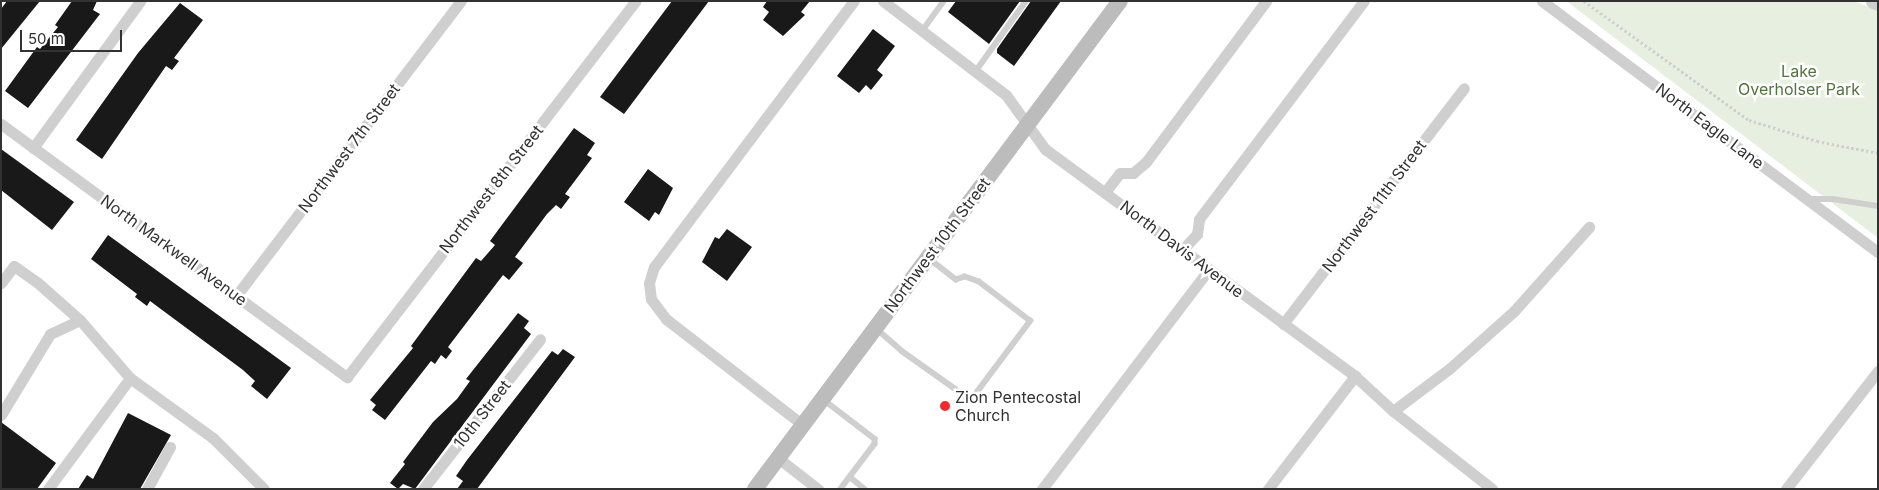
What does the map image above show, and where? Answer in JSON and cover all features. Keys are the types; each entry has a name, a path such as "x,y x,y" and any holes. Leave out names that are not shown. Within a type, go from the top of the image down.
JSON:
{"main road":[{"name":"Northwest 10th Street","path":"755,489 1120,1"}],"street":[{"path":"33,148 140,1"},
{"name":"Northwest 7th Street","path":"236,296 461,1"},
{"name":"Northwest 8th Street","path":"347,377 636,1"},
{"path":"803,425 666,319 651,299 649,283 654,267 854,1"},
{"name":"North Davis Avenue","path":"883,1 1006,95 1045,149 1184,248 1208,270 1355,376 1393,411 1492,489"},
{"path":"1106,192 1120,173 1133,172 1146,162 1266,1"},
{"path":"1184,248 1197,234 1199,219 1364,1"},
{"name":"North Eagle Lane","path":"1542,1 1878,252"},
{"path":"1872,1 1878,3"},
{"name":"Northwest 11th Street","path":"1283,324 1464,88"},
{"name":"North Markwell Avenue","path":"1,124 347,377"},
{"path":"1393,411 1449,368 1514,311 1589,227"},
{"path":"1,282 14,266 38,283 80,320 130,378 213,438 264,489"},
{"path":"1042,489 1208,270"},
{"path":"1,416 50,334 80,320"},
{"name":"10th Street","path":"423,489 540,339"},
{"path":"1786,489 1878,371"},
{"path":"1268,489 1355,376"},
{"path":"48,489 130,378"},
{"path":"147,489 170,447"},
{"path":"778,458 818,489"}],"lane":[{"path":"922,31 944,1"},
{"path":"975,72 1026,1"},
{"path":"1809,200 1833,199 1878,206"},
{"path":"876,328 902,351 971,400 1030,321 979,282 966,277 956,280 928,258"},
{"path":"823,399 875,439 876,444 841,489"},
{"path":"850,477 865,489"}],"path":[{"path":"1584,1 1749,120 1817,140 1878,153"}],"green space":[{"name":"Lake Overholser Park","path":"1566,1 1854,1 1878,11 1878,238"}],"building":[{"path":"7,1 40,1 1,49 1,9"},
{"path":"72,1 97,1 93,10 100,14 28,108 5,91 37,47 40,49 58,27 55,25"},
{"path":"672,1 709,1 624,114 600,97"},
{"path":"767,1 810,1 801,12 805,15 783,36 763,20 769,12 763,7"},
{"path":"956,1 1020,1 989,44 948,12"},
{"path":"1031,1 1061,1 1014,66 997,53 997,49"},
{"path":"180,3 203,20 174,58 179,61 172,70 166,66 102,159 76,140 138,53"},
{"path":"873,29 895,46 877,70 883,75 871,90 866,85 859,93 837,76"},
{"path":"574,128 595,143 587,155 592,158 565,194 570,197 561,209 556,205 547,214 515,257 523,263 509,280 503,275 448,347 452,351 446,359 441,355 435,364 431,361 385,420 372,410 376,405 370,400 413,348 411,346 476,258 481,261 495,245 490,241"},
{"path":"1,149 74,202 52,230 1,190"},
{"path":"648,169 673,188 659,215 655,212 649,221 624,202"},
{"path":"727,229 752,247 727,281 702,262 715,237 719,239"},
{"path":"108,235 291,368 267,399 251,386 255,381 243,370 150,301 147,306 135,297 137,294 91,259"},
{"path":"518,313 529,321 524,328 531,334 415,489 403,484 398,489 390,483 405,464 403,462 433,422 457,399 470,381 466,379"},
{"path":"563,349 575,357 477,489 457,489 463,481 456,476 467,460 552,351 558,355"},
{"path":"128,413 171,435 140,489 78,489 87,475 93,479"},
{"path":"1,422 56,463 37,489 1,489"}],"place":[{"name":"Zion Pentecostal Church","path":"945,406"}]}
